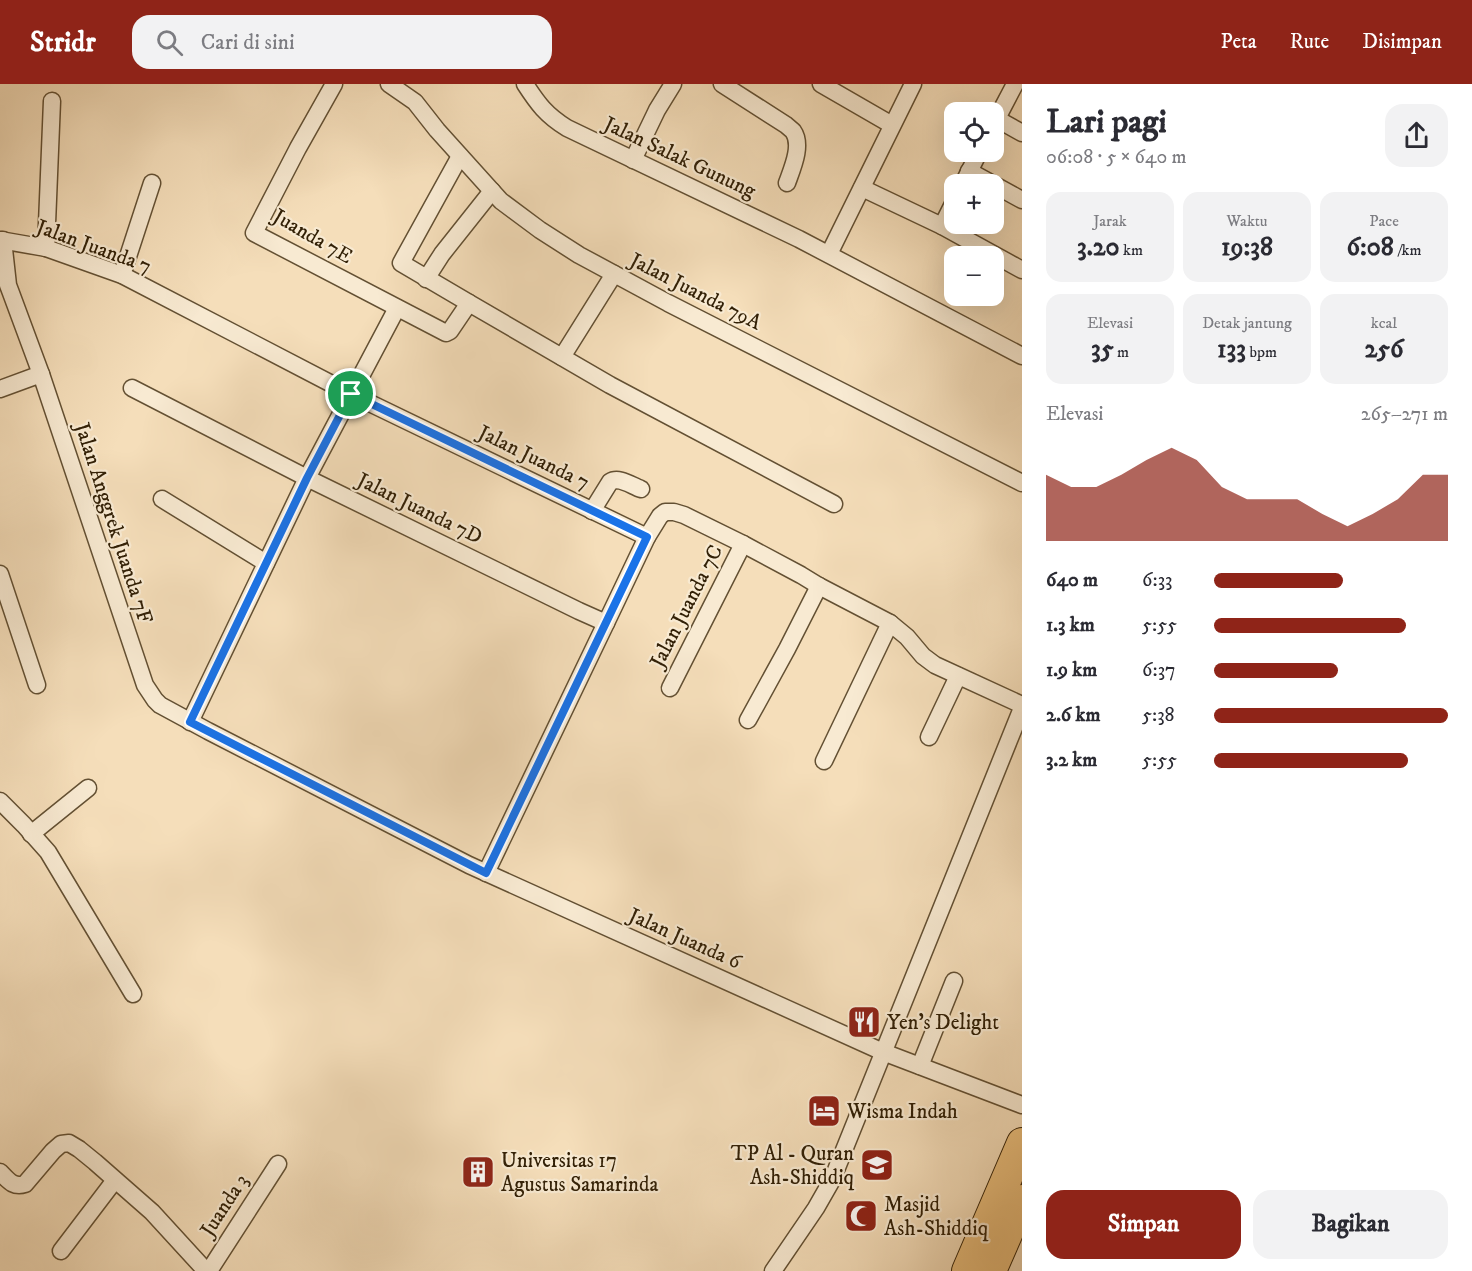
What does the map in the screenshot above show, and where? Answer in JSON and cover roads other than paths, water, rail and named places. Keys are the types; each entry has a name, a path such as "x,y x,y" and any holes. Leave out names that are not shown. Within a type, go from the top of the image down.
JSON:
{"highway":[{"path":"967,1271 1022,1143"},
{"path":"991,1271 1022,1200"}],"street":[{"name":"Juanda 7E","path":"334,84 254,233 397,308"},
{"name":"Jalan Juanda 79A","path":"389,84 415,102 460,156 509,208 579,255 668,303 1022,483"},
{"name":"Jalan Salak Gunung","path":"525,84 538,105 567,128 829,254 1022,356"},
{"path":"633,160 657,110 673,84"},
{"path":"722,84 793,131 796,150 786,183"},
{"path":"821,84 892,125"},
{"path":"829,254 913,84"},
{"path":"1004,106 1016,84"},
{"path":"46,248 52,101"},
{"path":"1004,126 1022,133"},
{"path":"460,156 401,263 610,385 834,504"},
{"path":"122,275 152,183"},
{"path":"862,188 942,226 1022,270"},
{"path":"426,279 442,254 492,191"},
{"path":"1004,193 1022,200"},
{"path":"942,226 944,222"},
{"name":"Jalan Juanda 7","path":"2,240 46,248 122,275 351,394 647,537"},
{"name":"Jalan Anggrek Juanda 7F","path":"2,240 8,285 41,374 145,685"},
{"path":"562,357 614,274"},
{"path":"190,722 307,478 397,308 448,333 468,303"},
{"path":"0,389 41,374"},
{"name":"Jalan Juanda 7D","path":"132,388 307,478 606,623"},
{"path":"592,511 610,482 614,480 641,489"},
{"path":"162,499 266,562"},
{"path":"486,873 647,537 665,512 684,515 743,544 890,623 907,637 928,660 1022,706 832,1180 816,1208 773,1271"},
{"name":"Jalan Juanda 7C","path":"670,688 743,544"},
{"path":"0,574 38,685"},
{"path":"748,720 819,586"},
{"path":"824,761 890,623"},
{"path":"929,737 958,676"},
{"name":"Jalan Juanda 6","path":"145,685 160,705 190,722 469,865 883,1052 1022,1105"},
{"path":"31,834 88,788"},
{"path":"0,801 48,852 133,994"},
{"path":"920,1066 954,981"},
{"path":"0,1172 14,1185 24,1184 53,1151 61,1144 69,1143 152,1212 208,1271"},
{"name":"Juanda 3","path":"208,1271 278,1164"},
{"path":"61,1251 115,1180"}],"place":[{"name":"Yen's Delight","path":"864,1022"},
{"name":"Wisma Indah","path":"824,1111"},
{"name":"TP Al - Quran Ash-Shiddiq","path":"877,1165"},
{"name":"Universitas 17 Agustus Samarinda","path":"478,1172"},
{"name":"Masjid Ash-Shiddiq","path":"861,1216"}]}
